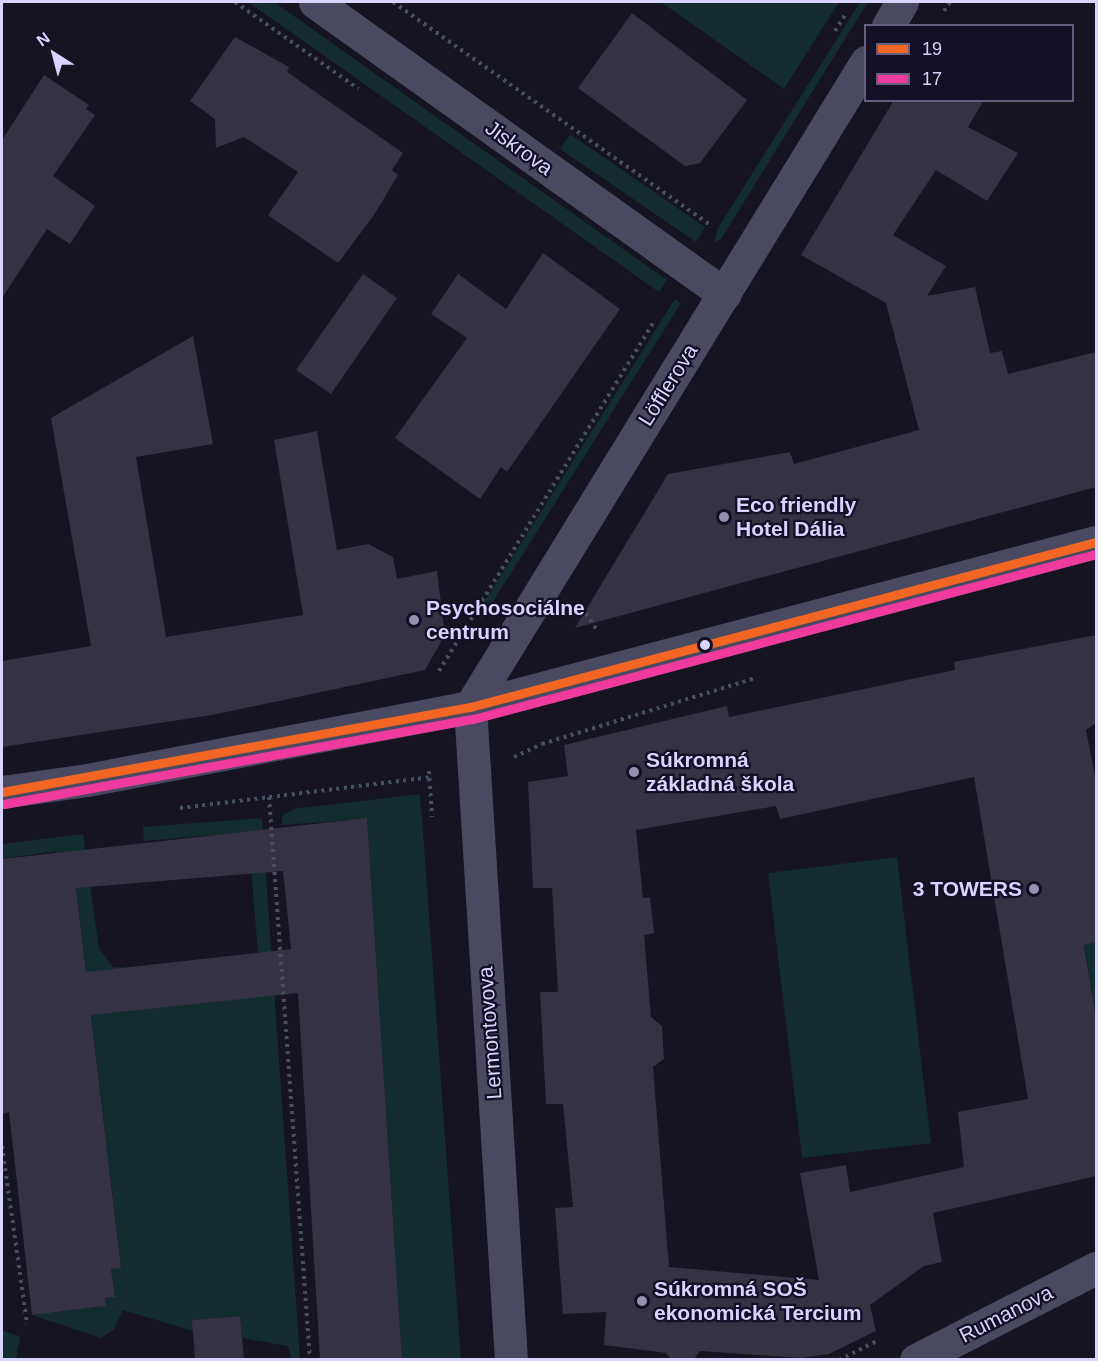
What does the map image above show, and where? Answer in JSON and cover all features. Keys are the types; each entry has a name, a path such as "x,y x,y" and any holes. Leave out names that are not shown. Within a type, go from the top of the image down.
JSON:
{"street":[{"name":"Jiskrova","path":"315,2 724,294"},
{"path":"889,24 903,2"},
{"name":"Löfflerova","path":"470,707 864,65"},
{"path":"2,792 470,707 1096,542"},
{"name":"Lermontovova","path":"470,707 511,1359"},
{"name":"Rumanova","path":"916,1359 1096,1268"}],"path":[{"path":"235,2 362,91"},
{"path":"393,2 712,226"},
{"path":"437,675 658,314"},
{"path":"175,808 474,768 542,744 598,629 581,606 587,596"},
{"path":"269,797 310,1359"},
{"path":"2,1146 27,1324"}],"green space":[{"path":"248,2 274,2 667,280 659,292"},
{"path":"661,2 839,2 784,89"},
{"path":"860,2 868,2 721,239 714,242 718,228"},
{"path":"570,134 705,227 696,242 560,149"},
{"path":"675,299 681,303 482,619 476,615"},
{"path":"420,794 461,1359 402,1359 367,819 282,825 282,816 293,809"},
{"path":"262,818 300,1359 291,1359 288,1346 242,1338 240,1316 193,1320 193,1331 123,1310 114,1329 101,1338 32,1315 106,1306 105,1298 115,1297 111,1269 121,1267 76,886 55,851 2,859 2,844 83,834 99,948 113,967 127,968 258,954 248,832 144,841 143,827"},
{"path":"897,857 931,1143 802,1158 768,873"},
{"path":"1081,923 1096,942 1096,1018"},
{"path":"2,1330 20,1337 16,1359 2,1359"}],"building":[{"path":"632,13 747,100 700,163 685,166 578,88"},
{"path":"235,37 289,67 287,72 403,153 392,170 398,175 374,215 338,263 268,215 298,172 244,137 216,148 215,119 190,101"},
{"path":"44,75 89,105 86,109 95,115 53,176 95,206 70,244 47,229 2,298 2,140"},
{"path":"893,102 983,102 968,127 1018,153 987,201 936,170 893,235 946,266 927,296 975,287 990,353 1002,351 1008,374 1096,352 1096,487 575,628 668,474 790,452 794,464 919,430 886,303 801,255"},
{"path":"543,253 620,309 507,472 501,467 480,499 395,438 467,338 431,314 458,274 506,309"},
{"path":"363,274 397,298 331,394 296,370"},
{"path":"193,336 213,444 136,457 166,637 303,615 274,440 317,431 337,550 368,544 393,557 397,579 437,571 445,635 425,670 212,715 2,747 2,661 91,646 51,418"},
{"path":"1096,635 1096,723 1086,730 1096,781 1096,942 1084,945 1096,1018 1096,1176 933,1213 942,1262 924,1266 870,1305 876,1331 829,1354 801,1358 700,1351 694,1359 671,1359 666,1353 604,1345 606,1312 563,1314 555,1208 573,1207 563,1104 546,1104 540,992 558,992 552,888 533,888 528,782 568,776 564,745 727,706 729,717 955,670 954,662","holes":["974,777 1028,1099 958,1112 964,1167 850,1192 846,1165 800,1173 819,1280 669,1267 653,1067 664,1059 662,1026 651,1017 644,935 654,933 650,897 643,898 636,830 776,806 780,819"]},
{"path":"367,818 402,1359 320,1359 298,993 91,1015 121,1268 111,1269 115,1297 105,1298 106,1306 32,1315 9,1112 2,1114 2,859","holes":["283,871 291,949 86,972 76,888"]},
{"path":"240,1316 244,1359 195,1359 192,1320"}],"transit line":[{"name":"19","path":"2,792 470,707 1096,542"},
{"name":"17","path":"4,804 473,719 1096,554"}],"place":[{"name":"Eco friendly Hotel Dália","path":"724,517"},
{"name":"Psychosociálne centrum","path":"414,620"},
{"name":"Súkromná základná škola","path":"634,772"},
{"name":"3 TOWERS","path":"1034,889"},
{"name":"Súkromná SOŠ ekonomická Tercium","path":"642,1301"}]}
